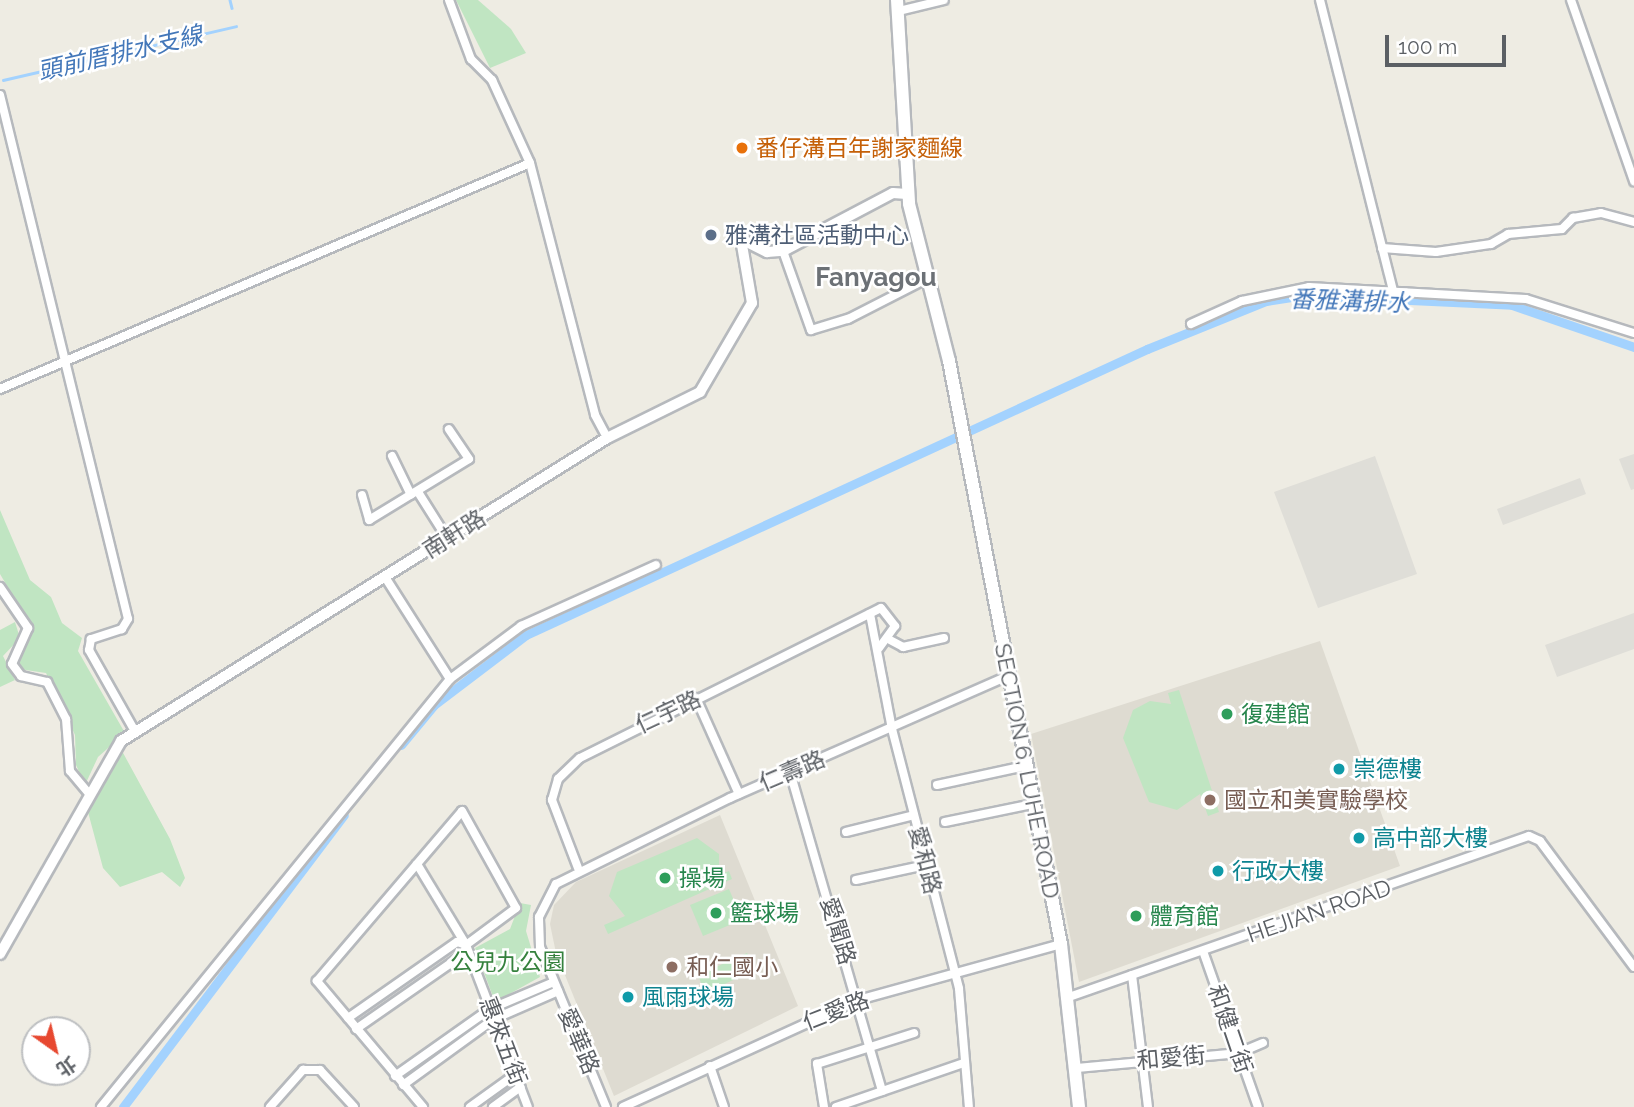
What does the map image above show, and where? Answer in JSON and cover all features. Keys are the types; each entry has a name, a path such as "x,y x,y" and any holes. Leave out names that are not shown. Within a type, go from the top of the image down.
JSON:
{"main road":[{"name":"SECTION 6, LUHE ROAD","path":"898,5 907,194 961,423 1061,944 1077,1068 1079,1107"}],"street":[{"path":"449,0 471,59 492,80 530,163 595,415 607,438"},
{"path":"898,5 944,0"},
{"path":"1320,0 1393,290"},
{"path":"1571,0 1634,181"},
{"path":"0,95 128,619 122,629 92,639 89,650 135,733"},
{"path":"0,390 530,163"},
{"path":"907,194 893,193 783,251 811,330 848,319 928,278"},
{"path":"1381,248 1436,252 1491,244 1508,234 1562,229 1573,218 1601,213 1634,222"},
{"name":"南軒路","path":"0,954 90,795 108,755 135,733 607,438 700,392 752,303 741,239 767,252 783,251"},
{"path":"1191,324 1283,290 1393,290 1526,299 1634,334"},
{"path":"362,495 369,520 469,459 449,429"},
{"path":"392,456 414,494 447,538"},
{"path":"101,1107 450,679 521,626 656,565"},
{"path":"385,577 450,679"},
{"path":"0,587 28,628 12,664 21,676 47,682 66,719 71,771 90,795"},
{"path":"870,614 889,610 895,626 890,640 879,649"},
{"name":"愛和路","path":"870,614 879,649 892,729 954,973 969,1107"},
{"name":"仁宇路","path":"578,868 555,819 558,779 619,735 870,614"},
{"path":"890,640 903,648 944,638"},
{"name":"仁壽路","path":"578,868 1008,676"},
{"path":"696,698 739,794"},
{"path":"937,785 1025,766"},
{"name":"愛聞路","path":"790,772 883,1091"},
{"path":"945,822 1032,804"},
{"path":"356,1028 464,954 466,946 516,908 462,811 317,981 403,1085 423,1107"},
{"path":"846,832 914,815"},
{"name":"HEJIAN ROAD","path":"1069,997 1528,836 1540,841 1634,967"},
{"name":"惠來五街","path":"417,864 466,946 528,1107"},
{"path":"856,880 926,865"},
{"name":"愛華路","path":"578,868 550,891 539,917 540,947 606,1107"},
{"path":"348,1018 457,942 466,946"},
{"name":"仁愛路","path":"623,1107 858,1000 1061,944"},
{"name":"和健二街","path":"1203,951 1258,1107"},
{"path":"1132,975 1147,1107"},
{"path":"396,1076 490,1009 554,982"},
{"path":"403,1085 494,1019 558,992"},
{"path":"824,1107 817,1063 914,1033"},
{"name":"和愛街","path":"1077,1068 1239,1053 1263,1043"},
{"path":"836,1107 964,1063"},
{"path":"710,1066 724,1107"},
{"path":"270,1107 303,1070 320,1070 354,1107"},
{"path":"470,1107 516,1074"},
{"path":"493,1107 521,1087"}],"shaded area":[{"path":"1634,454 1634,489 1631,490 1619,459"},
{"path":"1375,456 1417,574 1318,608 1274,492"},
{"path":"1580,478 1586,494 1503,525 1497,509"},
{"path":"1634,613 1634,649 1557,677 1545,645"},
{"name":"國立和美實驗學校","path":"1320,641 1400,866 1079,982 1031,734"},
{"name":"和仁國小","path":"720,815 798,1006 614,1096 556,953 550,924 554,905 576,882"}],"green space":[{"path":"456,0 478,0 511,29 526,53 490,68"},
{"path":"0,510 30,580 51,597 62,623 82,638 78,651 125,733 98,757 85,785 76,765 75,735 46,673 19,669 16,660 33,630 0,574"},
{"path":"15,622 20,638 3,656 15,680 0,687 0,630"},
{"path":"1179,690 1219,812 1208,816 1200,794 1177,810 1149,802 1123,738 1133,710 1150,701 1171,704 1168,693"},
{"path":"122,751 170,839 185,878 180,887 162,872 120,887 103,868 88,812 108,762"},
{"path":"697,838 719,854 719,875 729,871 732,879 608,934 604,925 625,916 609,896 617,872"},
{"name":"籃球場","path":"729,889 742,920 703,936 690,905"},
{"name":"公兒九公園","path":"520,903 531,905 526,931 540,977 495,1002 475,948 510,929"},
{"path":"747,953 755,970 705,993 698,975"}],"waterway":[{"name":"頭前厝排水支線","path":"230,0 232,8"},
{"name":"頭前厝排水支線","path":"3,80 236,26"},
{"name":"番雅溝排水","path":"401,745 434,705 526,635 1147,349 1266,301 1303,295 1512,305 1634,347"},
{"path":"123,1107 344,815"}],"place":[{"name":"番仔溝百年謝家麵線","path":"742,148"},
{"name":"雅溝社區活動中心","path":"711,235"},
{"name":"復建館","path":"1227,714"},
{"name":"崇德樓","path":"1339,769"},
{"name":"國立和美實驗學校","path":"1210,800"},
{"name":"高中部大樓","path":"1359,838"},
{"name":"行政大樓","path":"1218,871"},
{"name":"操場","path":"665,878"},
{"name":"籃球場","path":"716,913"},
{"name":"體育館","path":"1136,916"},
{"name":"和仁國小","path":"672,967"},
{"name":"風雨球場","path":"628,997"}],"district":[{"name":"Fanyagou","path":"876,278"}]}
